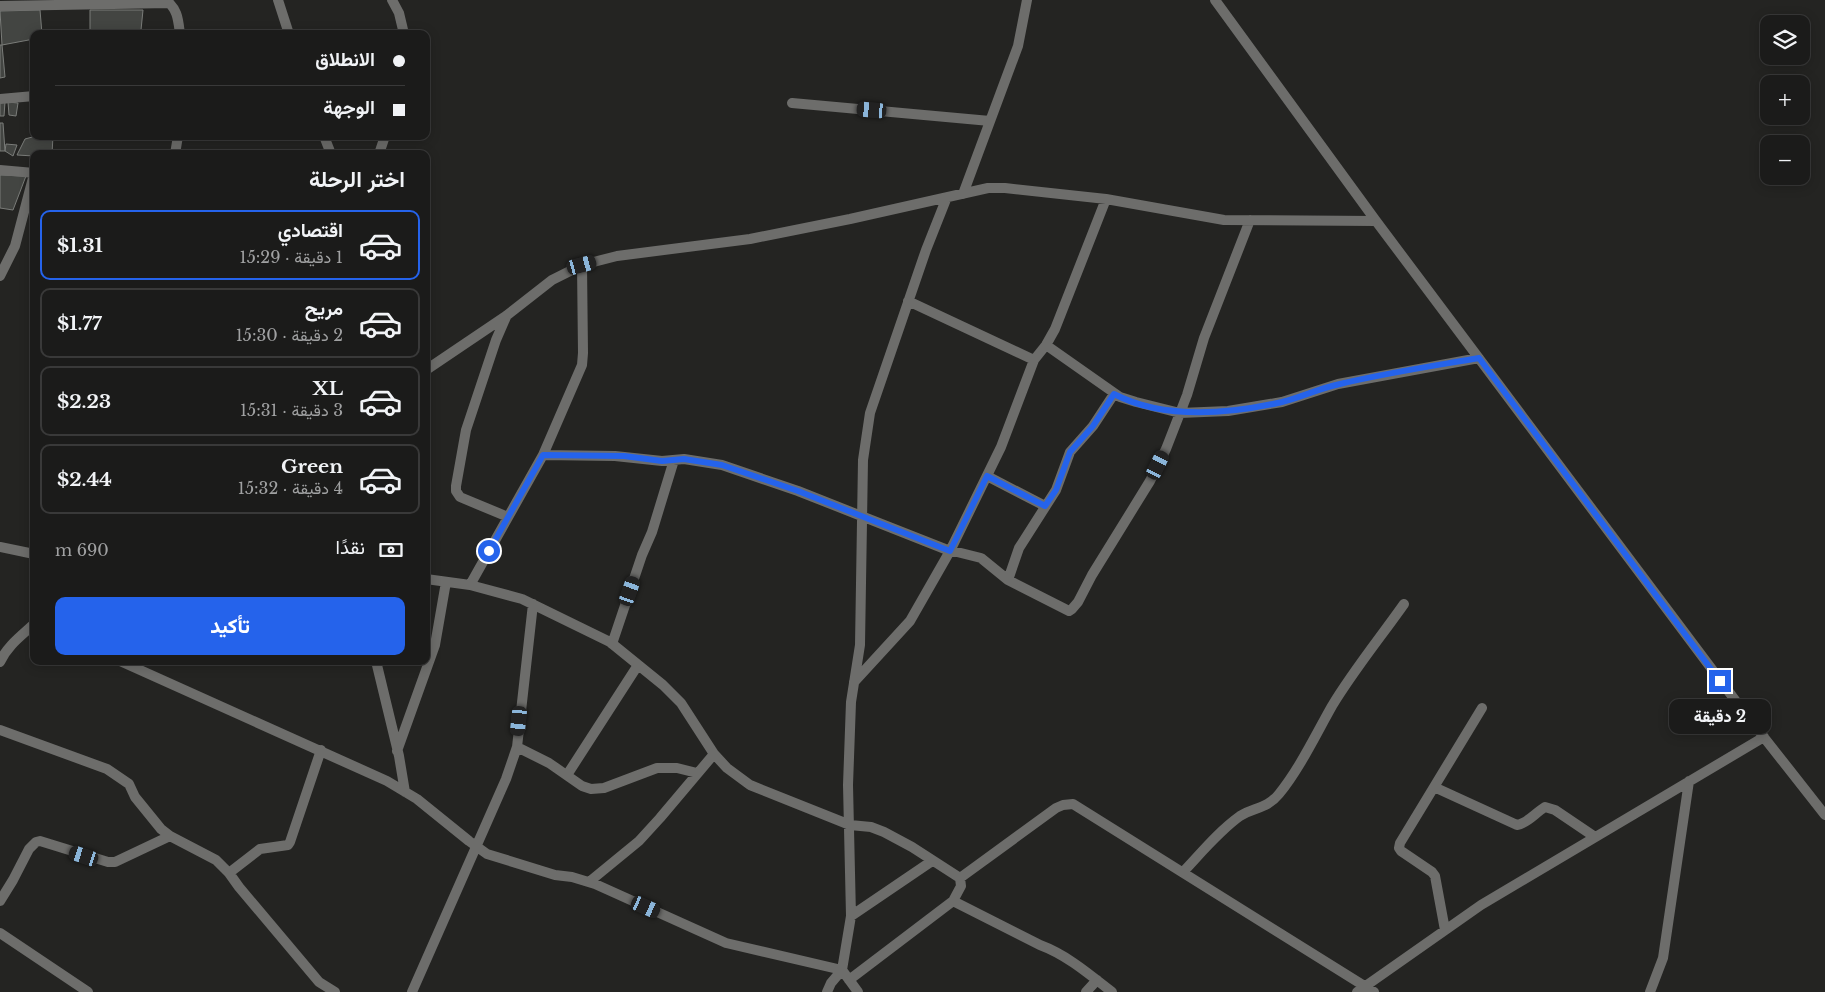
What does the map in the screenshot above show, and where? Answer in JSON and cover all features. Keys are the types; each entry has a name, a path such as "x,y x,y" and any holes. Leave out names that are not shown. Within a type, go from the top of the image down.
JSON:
{"street":[{"path":"278,0 288,30"},
{"path":"392,0 399,13 403,30"},
{"path":"963,194 1018,46 1027,0"},
{"path":"1215,0 1479,358 1764,737 1825,815"},
{"path":"0,6 168,1 174,6 178,14 180,30"},
{"path":"0,99 30,96"},
{"path":"792,102 990,121"},
{"path":"0,170 30,174"},
{"path":"430,367 506,316 552,280 582,265 617,256 750,239 988,188 1006,188 1106,199 1224,220 1376,220"},
{"path":"0,276 15,246 30,190"},
{"path":"827,992 831,983 842,970 851,916 849,748 851,702 860,645 863,460 870,413 926,250 947,197"},
{"path":"854,682 910,621 950,551 1001,447 1034,360 1046,345 1072,288 1106,199"},
{"path":"543,455 615,456 662,461 684,459 722,465 798,491 950,551 981,558 1008,580 1069,611 1150,481 1166,449 1204,338 1250,220"},
{"path":"470,586 543,455 582,366 582,265"},
{"path":"908,301 1034,360"},
{"path":"506,316 466,430 456,491 460,497 508,517"},
{"path":"1046,345 1114,394 1136,402 1180,412 1228,411 1282,402 1338,384 1479,358"},
{"path":"1008,580 1019,548 1056,490 1070,452 1093,426 1114,394"},
{"path":"612,644 642,555 652,532 674,460"},
{"path":"987,476 1045,506"},
{"path":"0,547 30,553"},
{"path":"430,579 470,586 522,599 612,644 663,685 681,703 714,754 727,768 750,785 850,825 871,827 884,832 960,878"},
{"path":"430,659 435,645 446,582"},
{"path":"412,992 506,779 516,747 533,604"},
{"path":"1183,872 1230,825 1247,812 1265,807 1280,794 1341,692 1404,604"},
{"path":"0,662 13,643 30,628"},
{"path":"129,665 387,781 417,799 487,854 555,875 589,882 726,943 842,970 858,992"},
{"path":"377,665 405,792"},
{"path":"397,751 428,665"},
{"path":"568,775 638,665"},
{"path":"1445,930 1435,876 1399,848 1400,843 1482,708"},
{"path":"0,730 107,769 129,784 135,797 160,829 216,860 320,982 335,992"},
{"path":"1357,992 1370,989 1445,930 1481,905 1764,737"},
{"path":"516,747 549,763 582,786 591,789 604,788 657,768 677,768 697,773"},
{"path":"229,873 260,849 288,845 321,750"},
{"path":"589,882 639,841 714,754"},
{"path":"1650,992 1663,958 1689,781"},
{"path":"1434,787 1517,825 1525,824 1545,807 1555,810 1595,837"},
{"path":"960,878 1056,808 1063,804 1073,804 1370,989"},
{"path":"0,901 29,849 36,842 40,841 108,862 115,862 170,836"},
{"path":"851,916 932,861"},
{"path":"849,980 953,901 961,886 960,878"},
{"path":"953,901 1040,945 1054,950 1072,961 1112,992"},
{"path":"0,934 88,992"},
{"path":"1086,992 1097,980"}],"building":[{"path":"40,10 42,30 30,30 30,40 2,45 0,11"},
{"path":"90,10 143,10 141,30 90,30"},
{"path":"0,45 2,45 5,77 0,78"},
{"path":"5,102 4,116 0,116 0,103"},
{"path":"8,102 18,103 16,116 9,115"},
{"path":"0,123 3,123 5,151 0,151"},
{"path":"30,138 30,140 53,140 52,150 30,150 30,156 17,155 25,139"},
{"path":"6,144 17,145 13,156 5,151"},
{"path":"0,175 26,176 13,210 0,208"}],"route":[{"path":"489,551 543,455 624,456 662,461 684,459 722,465 798,491 950,551 987,476 1045,506 1056,490 1070,452 1093,426 1114,394 1136,402 1180,412 1228,411 1282,402 1338,384 1479,358 1720,681"}]}
